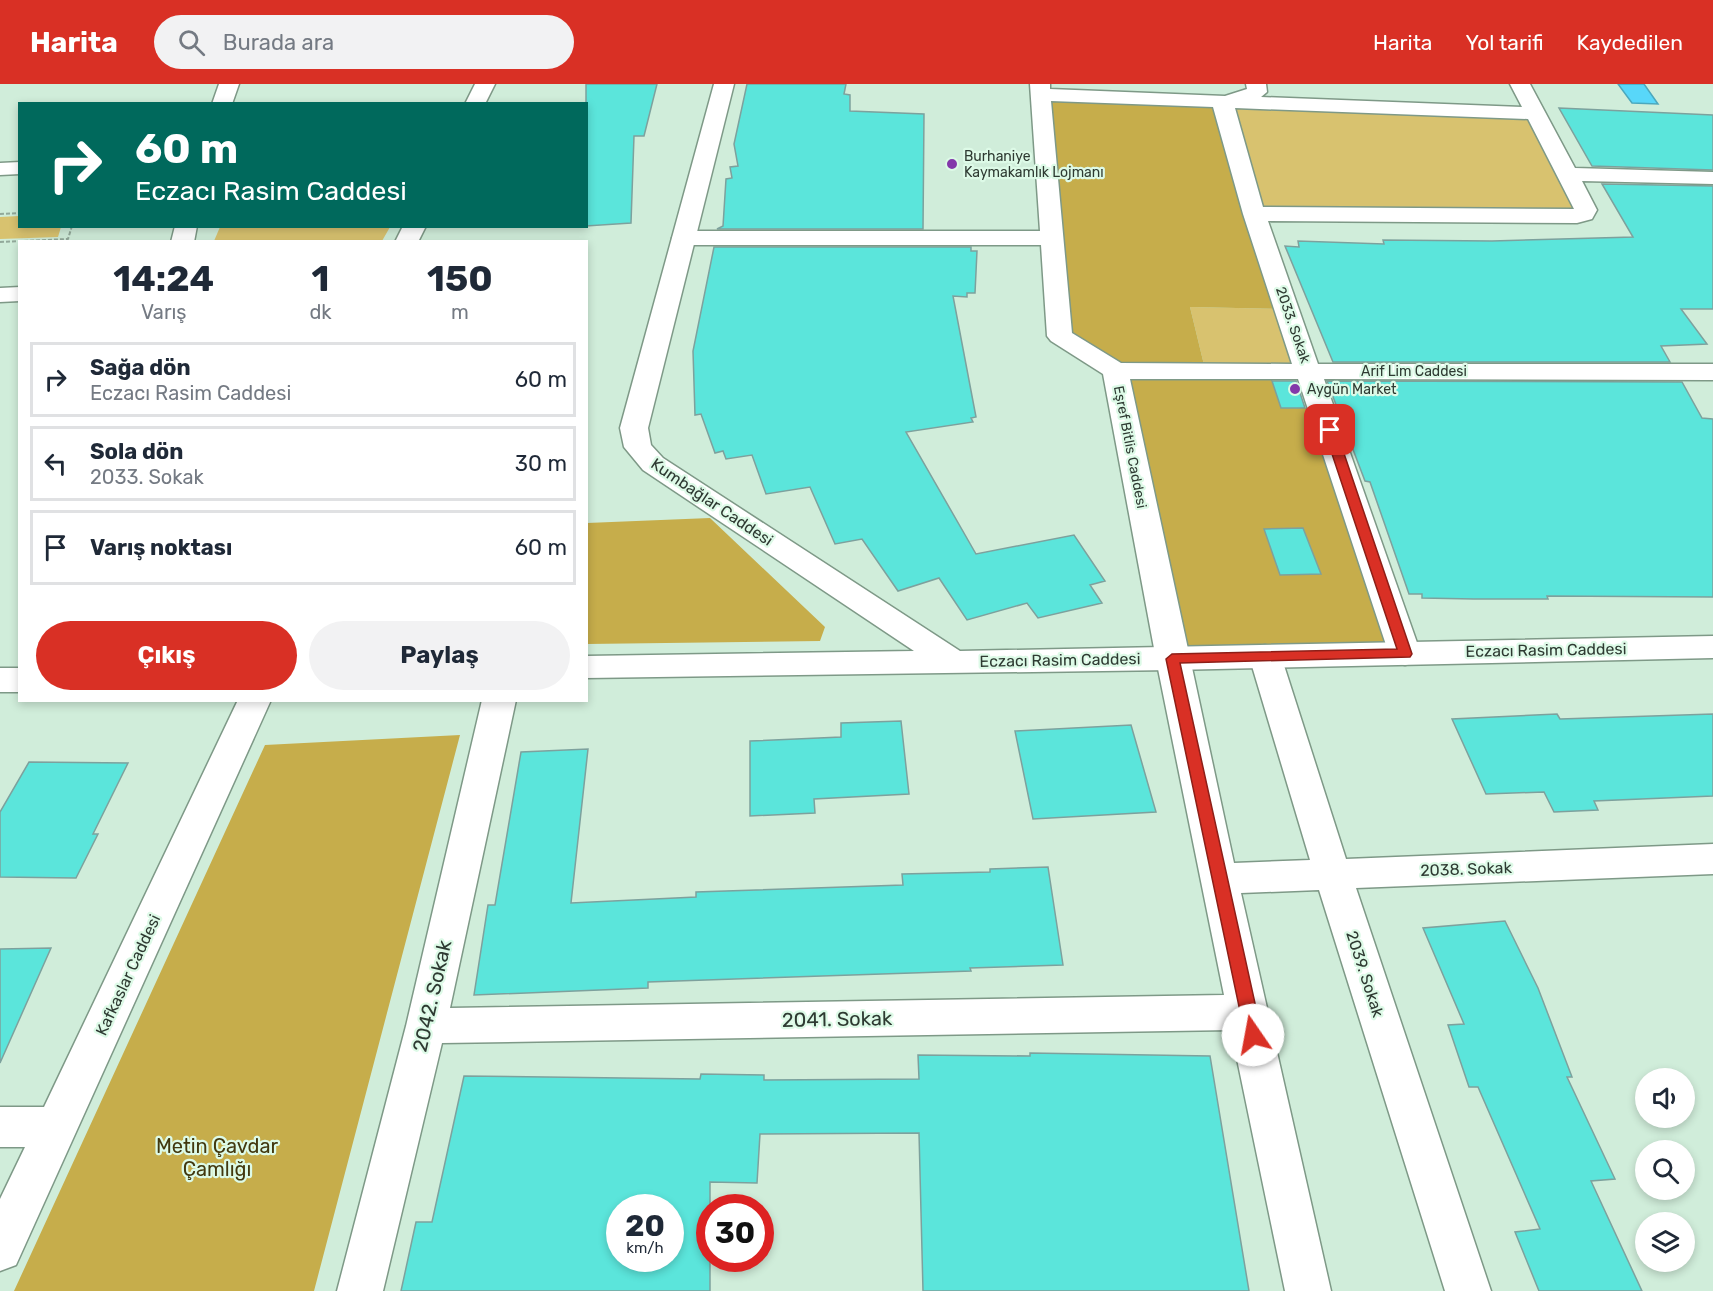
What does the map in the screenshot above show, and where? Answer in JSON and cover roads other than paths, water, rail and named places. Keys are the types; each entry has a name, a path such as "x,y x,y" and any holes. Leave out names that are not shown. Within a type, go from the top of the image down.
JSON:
{"street":[{"path":"223,102 229,84"},
{"path":"476,102 485,84"},
{"name":"Kumbağlar Caddesi","path":"724,84 634,428 638,447 653,464 952,661"},
{"path":"1227,103 1257,92 1256,84"},
{"path":"1254,214 1577,216 1584,214 1586,210 1520,84"},
{"path":"1040,90 1227,103 1534,113"},
{"name":"Eşref Bitlis Caddesi","path":"1040,90 1060,336 1114,370 1172,659 1308,1291"},
{"name":"2033. Sokak","path":"1227,103 1223,108 1254,214 1405,654"},
{"path":"0,169 18,168"},
{"path":"1568,174 1713,178"},
{"path":"683,238 1052,238"},
{"path":"0,295 18,294"},
{"name":"Arif Lim Caddesi","path":"1114,370 1713,372"},
{"name":"Eczacı Rasim Caddesi","path":"588,667 1172,659 1713,647"},
{"name":"2039. Sokak","path":"1265,656 1333,875 1468,1291"},
{"path":"0,680 18,680"},
{"name":"Kafkaslar Caddesi","path":"0,1249 254,702"},
{"name":"2042. Sokak","path":"360,1291 426,1026 499,702"},
{"name":"2038. Sokak","path":"1219,879 1713,859"},
{"name":"2041. Sokak","path":"426,1026 1248,1012"},
{"path":"0,1127 57,1127"}],"water":[{"path":"1618,84 1644,84 1658,104 1632,103"}],"place":[{"name":"Burhaniye Kaymakamlık Lojmanı","path":"952,164"},
{"name":"Aygün Market","path":"1295,389"}],"park label":[{"name":"Metin Çavdar Çamlığı","path":"217,1158"}]}
